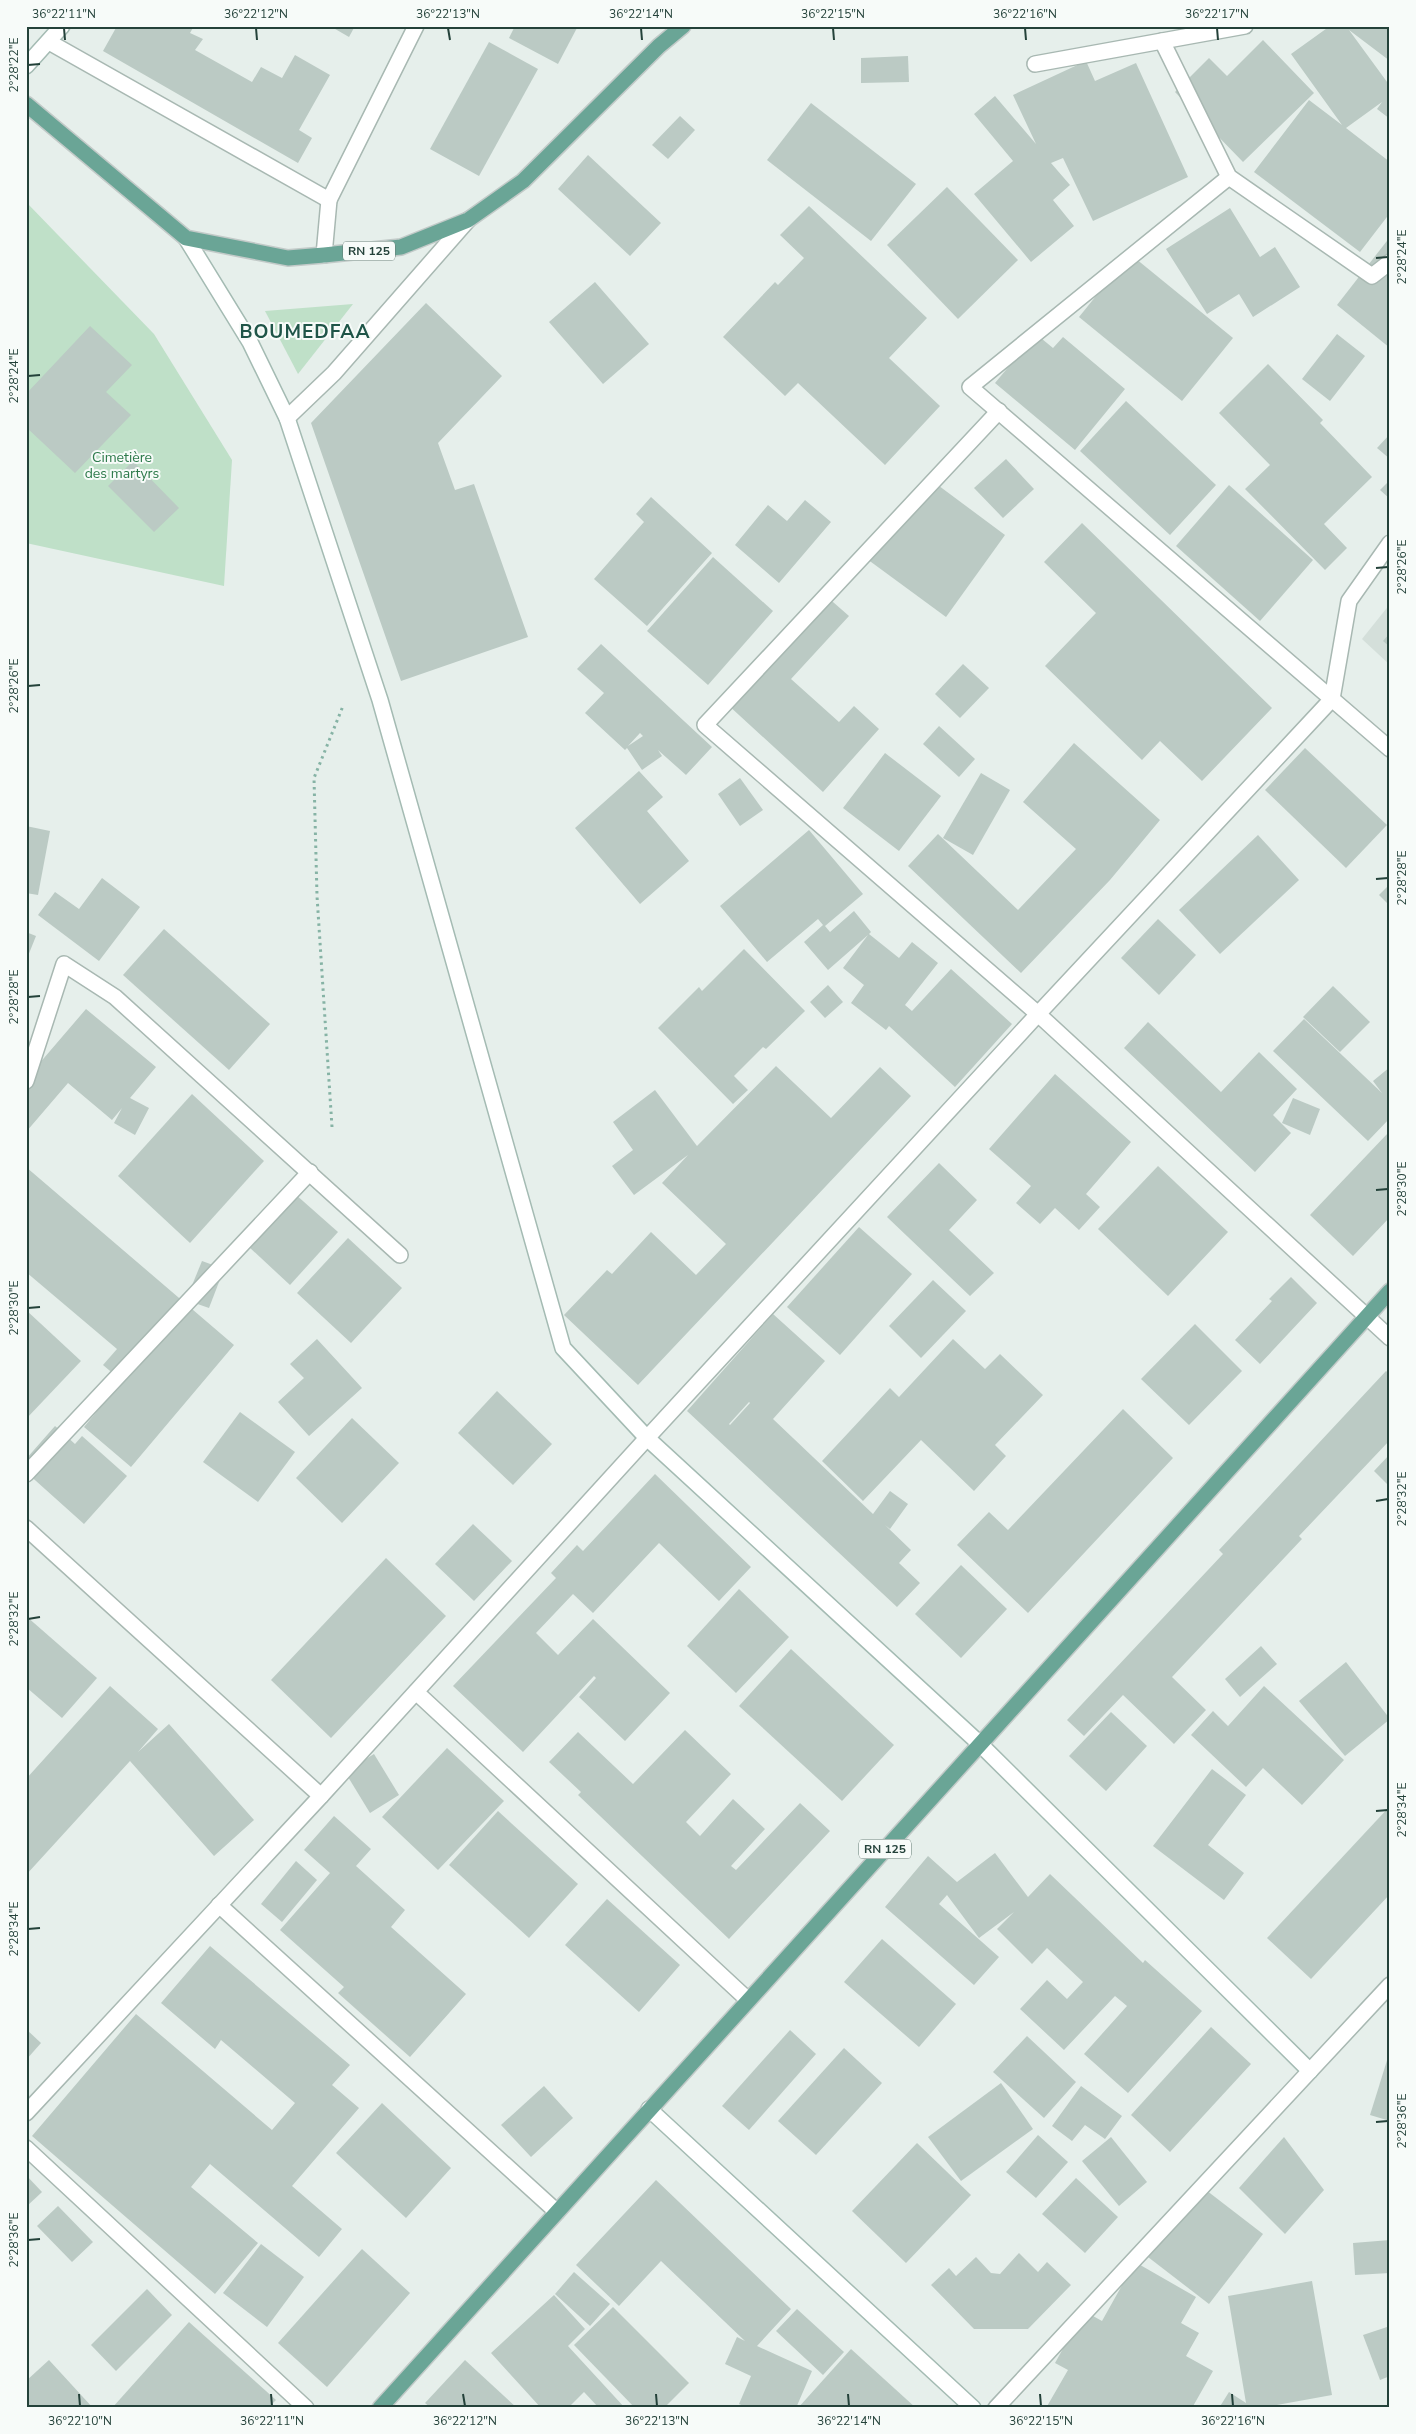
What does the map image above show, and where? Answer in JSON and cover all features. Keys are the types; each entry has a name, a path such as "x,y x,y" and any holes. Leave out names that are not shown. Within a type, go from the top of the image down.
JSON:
{"main road":[{"name":"RN 125","path":"26,104 186,238 288,258 402,247 468,220 523,181 659,46 683,26"},
{"name":"RN 125","path":"380,2408 1390,1290"}],"street":[{"path":"26,66 62,26"},
{"path":"324,255 329,200 416,26"},
{"path":"1036,64 1245,26"},
{"path":"49,42 329,200"},
{"path":"1162,42 1229,177 1372,276 1390,262"},
{"path":"1229,177 970,386 1390,749"},
{"path":"287,418 334,373 468,220"},
{"path":"186,238 250,342 287,418 380,700 563,1348 647,1438 980,1744 1310,2071"},
{"path":"999,411 705,725 1038,1014 1390,1338"},
{"path":"26,2113 321,1796 647,1438 1038,1014 1332,699 1349,601 1390,543"},
{"path":"26,1081 64,964 115,997 400,1255"},
{"path":"26,1474 310,1172"},
{"path":"26,1528 321,1796"},
{"path":"416,1692 748,2000"},
{"path":"219,1905 557,2212"},
{"path":"996,2408 1390,1985"},
{"path":"649,2109 973,2408"},
{"path":"26,2148 306,2408"}],"path":[{"path":"332,1127 317,896 314,778 344,706"}],"shaded area":[{"path":"1390,604 1390,665 1362,639"}],"green space":[{"name":"Cimetière des martyrs","path":"26,202 154,334 232,460 224,586 26,543"},
{"path":"353,304 298,374 265,311"}],"building":[{"path":"117,26 194,26 190,33 203,39 195,50 252,82 261,67 282,78 295,55 330,75 299,130 312,138 298,163 103,51"},
{"path":"330,26 355,26 349,37"},
{"path":"515,26 578,26 558,64 509,38"},
{"path":"1330,26 1390,26 1390,61 1349,30 1390,86 1390,119 1377,109 1382,102 1346,128 1390,162 1390,213 1360,252 1254,172 1309,100 1342,125 1291,54"},
{"path":"1263,40 1314,93 1243,162 1175,92 1209,58 1227,76"},
{"path":"489,42 538,69 479,176 430,149"},
{"path":"908,56 909,82 861,83 861,58"},
{"path":"1086,61 1095,81 1136,63 1188,177 1093,221 1063,158 1051,163 1070,185 1053,200 1074,226 1031,262 974,194 1013,161 974,114 995,96 1036,144 1013,95"},
{"path":"811,103 916,184 871,241 767,160"},
{"path":"680,116 695,130 668,159 652,145"},
{"path":"588,155 661,223 630,256 558,189"},
{"path":"947,187 1018,260 958,319 887,245"},
{"path":"809,206 927,318 889,358 940,406 885,465 798,383 785,396 723,337 775,282 778,285 804,258 780,235"},
{"path":"1230,208 1260,257 1275,247 1300,287 1253,317 1239,294 1207,314 1166,249"},
{"path":"1390,237 1390,348 1337,305"},
{"path":"1130,254 1233,338 1182,401 1079,317"},
{"path":"595,282 649,344 603,384 549,322"},
{"path":"426,303 502,376 438,443 455,490 474,484 528,637 401,681 311,423"},
{"path":"90,326 132,365 106,392 131,415 75,473 26,427 26,394"},
{"path":"1036,334 1053,348 1063,337 1125,389 1075,450 995,383"},
{"path":"1337,334 1365,356 1330,401 1302,379"},
{"path":"1268,364 1323,420 1320,423 1372,477 1324,524 1347,548 1325,570 1245,489 1270,465 1219,413"},
{"path":"1126,401 1216,485 1170,535 1080,451"},
{"path":"1390,434 1390,459 1377,448"},
{"path":"1006,459 1034,489 1003,518 974,488"},
{"path":"133,461 179,508 154,532 108,486"},
{"path":"927,477 1005,535 946,617 867,559"},
{"path":"1390,480 1390,499 1380,490"},
{"path":"1229,485 1313,560 1260,621 1176,546"},
{"path":"651,497 712,553 647,626 594,579 644,522 636,514"},
{"path":"805,500 831,522 779,583 735,545 768,505 787,521"},
{"path":"1082,523 1272,708 1202,781 1160,741 1142,760 1045,666 1096,613 1044,562"},
{"path":"713,557 773,611 708,685 647,631"},
{"path":"825,595 849,616 791,679 839,722 854,706 879,729 823,792 727,704"},
{"path":"1390,633 1390,647 1383,641"},
{"path":"601,644 712,747 686,775 658,750 662,756 642,770 627,748 625,750 585,713 604,693 577,669","holes":["640,733 643,736 628,746"]},
{"path":"963,664 989,688 960,718 935,694"},
{"path":"939,726 975,759 959,777 923,744"},
{"path":"1074,743 1160,820 1110,880 1021,973 908,866 938,834 1018,910 1076,849 1023,802"},
{"path":"1305,748 1387,825 1346,868 1265,790"},
{"path":"885,753 941,796 899,851 843,808"},
{"path":"639,771 663,797 647,811 689,861 640,904 575,828"},
{"path":"981,773 1010,790 973,855 943,838"},
{"path":"740,778 763,810 740,826 718,794"},
{"path":"26,826 50,831 38,895 26,893"},
{"path":"809,830 863,894 825,926 830,932 854,911 871,932 869,934 899,958 912,942 938,963 905,1005 912,1011 951,969 1012,1024 955,1087 889,1026 886,1030 851,1003 864,985 843,968 868,935 828,970 804,942 823,925 818,919 767,962 720,906"},
{"path":"1258,835 1299,880 1220,954 1179,910"},
{"path":"102,878 140,907 99,961 38,915 55,892 79,909"},
{"path":"1390,884 1390,906 1379,895"},
{"path":"1158,919 1196,955 1159,995 1121,958"},
{"path":"164,929 270,1024 229,1070 123,975"},
{"path":"26,932 36,936 26,961"},
{"path":"744,949 805,1011 766,1049 763,1047 734,1076 748,1090 733,1104 658,1028 699,987 702,991"},
{"path":"828,985 843,1002 825,1018 810,1002"},
{"path":"1333,986 1370,1022 1340,1052 1303,1017"},
{"path":"86,1009 156,1067 130,1098 149,1108 135,1135 114,1123 122,1108 112,1120 68,1083 26,1132 26,1079"},
{"path":"1304,1019 1382,1093 1373,1081 1390,1067 1390,1118 1368,1141 1273,1051"},
{"path":"1148,1022 1221,1092 1259,1052 1297,1089 1273,1115 1291,1133 1255,1172 1124,1048"},
{"path":"776,1066 831,1118 880,1067 911,1096 638,1385 564,1315 607,1270 612,1274 651,1232 696,1275 726,1244 662,1183 688,1155 634,1195 612,1166 633,1150 613,1122 655,1090 697,1146"},
{"path":"1055,1074 1131,1142 1086,1194 1100,1207 1079,1230 1055,1208 1040,1224 1016,1203 1031,1186 989,1149"},
{"path":"192,1094 264,1161 190,1243 118,1176"},
{"path":"1293,1098 1320,1109 1310,1135 1282,1123"},
{"path":"1388,1133 1390,1217 1353,1256 1310,1215"},
{"path":"939,1163 977,1200 949,1230 994,1273 970,1296 887,1217"},
{"path":"1158,1166 1228,1232 1168,1296 1098,1229"},
{"path":"26,1167 234,1345 131,1467 84,1427 122,1381 103,1365 117,1349 26,1272"},
{"path":"295,1194 338,1232 290,1285 248,1246"},
{"path":"859,1227 912,1274 840,1355 787,1307"},
{"path":"348,1238 402,1288 351,1343 297,1293"},
{"path":"202,1261 224,1269 209,1308 186,1300"},
{"path":"1291,1277 1317,1303 1260,1364 1235,1340 1272,1301 1269,1299"},
{"path":"933,1280 966,1311 921,1358 889,1326"},
{"path":"26,1310 81,1361 26,1419"},
{"path":"773,1314 825,1361 773,1419 873,1514 890,1491 908,1504 890,1529 885,1525 911,1550 899,1563 920,1583 897,1607 687,1411","holes":["749,1402 750,1403 730,1425"]},
{"path":"1195,1324 1242,1371 1189,1425 1141,1379"},
{"path":"317,1339 362,1388 309,1436 278,1402 304,1378 290,1364"},
{"path":"953,1339 985,1369 1000,1354 1043,1395 995,1445 1006,1456 974,1491 921,1440 863,1501 822,1461 890,1388 899,1397"},
{"path":"1386,1371 1390,1374 1390,1440 1299,1536 1302,1539 1172,1677 1206,1710 1174,1744 1123,1695 1084,1736 1067,1720 1223,1554 1219,1550"},
{"path":"497,1391 552,1444 513,1485 458,1433"},
{"path":"1123,1409 1173,1458 1028,1613 957,1545 989,1512 1008,1530"},
{"path":"240,1412 295,1452 258,1502 203,1462"},
{"path":"352,1418 399,1463 342,1523 296,1478"},
{"path":"55,1426 75,1444 82,1436 127,1476 84,1524 26,1472 26,1459"},
{"path":"1390,1454 1390,1487 1374,1471"},
{"path":"655,1474 751,1567 719,1601 659,1543 593,1613 573,1594 536,1633 558,1655 593,1619 670,1693 625,1741 579,1697 596,1678 594,1676 523,1752 453,1686 556,1578 551,1573 577,1545 583,1551"},
{"path":"473,1524 512,1561 474,1601 435,1564"},
{"path":"386,1558 446,1616 331,1738 271,1680"},
{"path":"961,1565 1007,1609 961,1658 915,1614"},
{"path":"739,1589 789,1637 736,1693 687,1646"},
{"path":"26,1616 97,1678 62,1718 26,1687"},
{"path":"1261,1646 1277,1664 1240,1697 1225,1679"},
{"path":"791,1649 894,1745 842,1801 739,1706"},
{"path":"1346,1662 1390,1719 1345,1756 1299,1701"},
{"path":"110,1686 158,1729 138,1752 169,1724 254,1820 214,1856 130,1761 26,1875 26,1779"},
{"path":"1264,1686 1344,1760 1302,1805 1263,1768 1246,1787 1191,1735 1213,1711 1228,1726"},
{"path":"1111,1712 1147,1746 1106,1791 1069,1756"},
{"path":"685,1730 731,1774 686,1822 700,1836 733,1799 765,1829 731,1866 736,1870 800,1803 830,1831 729,1939 578,1795 581,1792 549,1762 578,1732 633,1784"},
{"path":"447,1748 504,1801 438,1870 382,1817"},
{"path":"374,1754 399,1795 370,1813 345,1772"},
{"path":"1212,1769 1246,1795 1208,1845 1244,1873 1224,1900 1153,1846"},
{"path":"1390,1806 1390,1894 1311,1979 1267,1938"},
{"path":"498,1811 578,1884 529,1938 449,1865"},
{"path":"334,1816 371,1849 356,1866 405,1910 391,1927 466,1994 410,2057 338,1993 344,1987 280,1930 330,1873 304,1850"},
{"path":"995,1853 1028,1897 1050,1874 1143,1963 1145,1960 1202,2011 1128,2093 1084,2054 1127,2006 1115,1996 1064,2050 1020,2009 1047,1980 1067,1999 1083,1982 1047,1948 1032,1964 997,1929 1014,1912 979,1938 947,1895 939,1904 999,1957 974,1985 885,1907 928,1856 957,1882"},
{"path":"296,1861 317,1880 282,1922 261,1904"},
{"path":"607,1899 680,1965 639,2012 565,1945"},
{"path":"882,1939 956,2004 919,2047 844,1982"},
{"path":"210,1946 350,2065 332,2085 359,2108 292,2186 342,2229 319,2257 210,2164 191,2187 258,2243 215,2294 32,2136 136,2014 272,2130 295,2103 221,2040 215,2049 161,2003"},
{"path":"1211,2027 1251,2064 1170,2152 1131,2115"},
{"path":"26,2029 41,2043 26,2060"},
{"path":"790,2030 816,2054 749,2130 722,2106"},
{"path":"1027,2036 1076,2082 1044,2118 993,2072"},
{"path":"844,2048 882,2083 816,2155 778,2121"},
{"path":"1390,2055 1390,2121 1370,2115"},
{"path":"1001,2083 1033,2129 961,2181 928,2137"},
{"path":"544,2086 573,2118 531,2157 501,2125"},
{"path":"1081,2086 1122,2116 1105,2139 1085,2125 1072,2141 1052,2126"},
{"path":"382,2103 451,2168 406,2218 336,2153"},
{"path":"1038,2135 1068,2162 1036,2198 1006,2172"},
{"path":"1111,2137 1147,2182 1119,2206 1082,2161"},
{"path":"1284,2137 1324,2190 1285,2234 1239,2188"},
{"path":"917,2143 971,2195 906,2263 852,2211"},
{"path":"26,2175 42,2192 26,2207"},
{"path":"1076,2178 1118,2217 1085,2253 1042,2214"},
{"path":"656,2180 791,2309 757,2346 812,2371 796,2408 748,2408 739,2404 751,2376 725,2364 737,2337 745,2341 661,2261 619,2306 576,2265"},
{"path":"1202,2187 1263,2234 1209,2304 1148,2257"},
{"path":"58,2206 93,2242 72,2262 37,2226"},
{"path":"1390,2240 1390,2273 1355,2275 1353,2243"},
{"path":"261,2244 304,2277 267,2327 223,2293"},
{"path":"362,2249 410,2293 327,2387 278,2343"},
{"path":"1019,2253 1038,2272 1047,2262 1071,2285 1028,2329 974,2329 931,2285 949,2268 956,2276 976,2257 991,2273 1000,2274"},
{"path":"1135,2262 1196,2297 1181,2323 1199,2333 1186,2356 1213,2371 1192,2408 1046,2408 1068,2370 1055,2363 1084,2311 1102,2321"},
{"path":"574,2272 610,2304 590,2326 555,2294"},
{"path":"1312,2281 1332,2395 1261,2408 1219,2408 1229,2392 1246,2403 1228,2296"},
{"path":"147,2289 172,2315 116,2371 91,2345"},
{"path":"554,2295 585,2329 568,2346 625,2408 599,2408 584,2392 568,2408 541,2408 491,2353"},
{"path":"613,2307 689,2383 664,2408 635,2408 574,2345"},
{"path":"797,2309 844,2352 823,2375 776,2331"},
{"path":"189,2322 276,2400 268,2408 112,2408"},
{"path":"1390,2326 1390,2376 1380,2380 1363,2335"},
{"path":"851,2349 916,2408 798,2408"},
{"path":"49,2360 93,2408 26,2408 26,2381"},
{"path":"465,2360 517,2408 431,2408 425,2403"}],"district":[{"name":"BOUMEDFAA","path":"305,331"}]}
